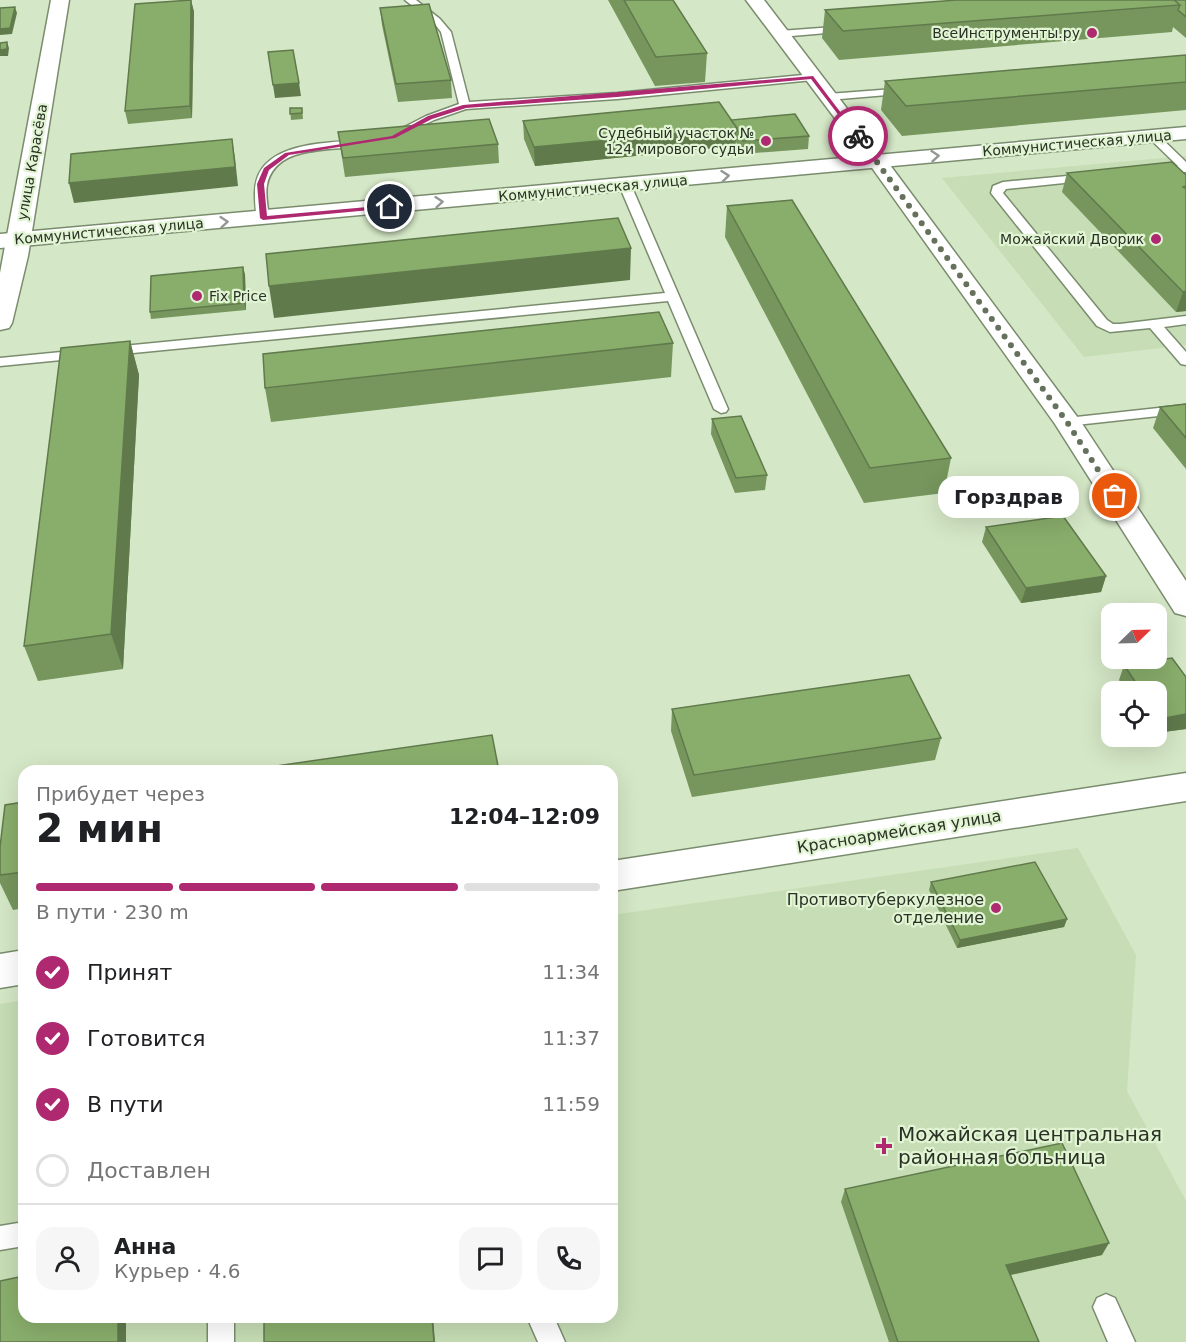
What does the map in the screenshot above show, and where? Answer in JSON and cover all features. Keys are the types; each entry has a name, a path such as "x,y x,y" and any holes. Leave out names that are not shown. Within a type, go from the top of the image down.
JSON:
{"street":[{"name":"улица Карасёва","path":"0,323 10,240 60,0"},
{"path":"755,0 877,161 1067,422 1186,605"},
{"name":"Коммунистическая улица","path":"10,240 1186,133"},
{"name":"Красноармейская улица","path":"618,875 1186,787"},
{"path":"0,971 18,968"}],"lane":[{"path":"410,0 437,21 446,32 465,106"},
{"path":"780,34 860,28"},
{"path":"263,218 261,184 263,177 266,170 287,154 393,137 430,118 465,106 617,96 813,77"},
{"path":"828,98 923,90"},
{"path":"1153,136 1186,168"},
{"path":"1140,173 1186,168"},
{"path":"1106,176 1003,186 997,189 997,193 1102,323 1110,328 1186,320"},
{"path":"625,185 721,409"},
{"path":"0,362 674,296"},
{"path":"1154,324 1186,361"},
{"path":"1067,422 1186,409"},
{"path":"0,1238 18,1235"},
{"path":"1106,1307 1122,1342"},
{"path":"221,1323 221,1342"},
{"path":"543,1323 552,1342"}],"shaded area":[{"path":"1186,156 1186,345 1084,357 942,178"},
{"name":"Можайская центральная районная больница","path":"1078,848 1136,955 1127,1091 1186,1201 1186,1342 0,1342 0,1004 18,1001 18,1323 618,1323 618,914"}],"building":[{"path":"191,0 190,106 125,111 135,4"},
{"path":"624,0 673,0 707,53 656,57"},
{"path":"957,0 1174,0 1180,5 843,31 825,10"},
{"path":"1174,0 1186,0 1186,17 1178,10 1180,5"},
{"path":"429,4 451,80 396,84 380,8"},
{"path":"15,7 10,28 0,29 0,8"},
{"path":"7,42 7,49 0,50 0,43"},
{"path":"293,50 299,83 273,85 268,52"},
{"path":"1186,55 1186,82 906,106 885,81"},
{"path":"719,102 737,128 534,147 523,121"},
{"path":"290,108 302,108 302,113 290,114"},
{"path":"795,114 809,136 743,141 731,120"},
{"path":"489,119 498,144 343,158 338,132"},
{"path":"232,139 235,167 69,183 71,154"},
{"path":"1172,162 1186,175 1186,186 1183,187 1186,189 1186,291 1183,292 1067,173"},
{"path":"792,200 951,458 870,468 727,206"},
{"path":"618,218 631,248 269,286 266,254"},
{"path":"243,267 244,303 150,312 151,276"},
{"path":"659,312 673,343 265,388 263,354"},
{"path":"130,341 111,634 24,646 61,348"},
{"path":"1186,404 1186,438 1160,407"},
{"path":"741,416 767,475 736,478 712,419"},
{"path":"1063,516 1106,576 1026,588 986,527"},
{"path":"1172,658 1186,677 1186,714 1167,718 1167,681 1135,681 1127,669 1167,669 1167,659"},
{"path":"909,675 941,738 694,775 672,709"},
{"path":"492,735 498,765 283,765"},
{"path":"18,803 18,873 0,875 0,847 5,805"},
{"name":"Противотуберкулезное отделение","path":"1035,862 1067,919 960,940 931,882"},
{"path":"1062,1143 1109,1243 1006,1265 1039,1342 898,1342 845,1189"},
{"path":"18,1277 18,1323 118,1323 118,1342 0,1342 0,1281"},
{"path":"264,1323 432,1323 434,1342 264,1342"}],"way so far":[{"path":"858,136 1067,422 1115,496"}],"place":[{"name":"ВсеИнструменты.ру","path":"1092,33"},
{"name":"Судебный участок № 124 мирового судьи","path":"766,141"},
{"name":"Можайский Дворик","path":"1156,239"},
{"name":"Fix Price","path":"197,296"},
{"name":"Горздрав","path":"1115,496"},
{"name":"Противотуберкулезное отделение","path":"996,908"},
{"name":"Можайская центральная районная больница","path":"884,1146"}],"route":[{"path":"390,207 263,218 261,184 266,170 287,154 393,137 430,118 465,106 617,96 813,77 858,136"}]}
